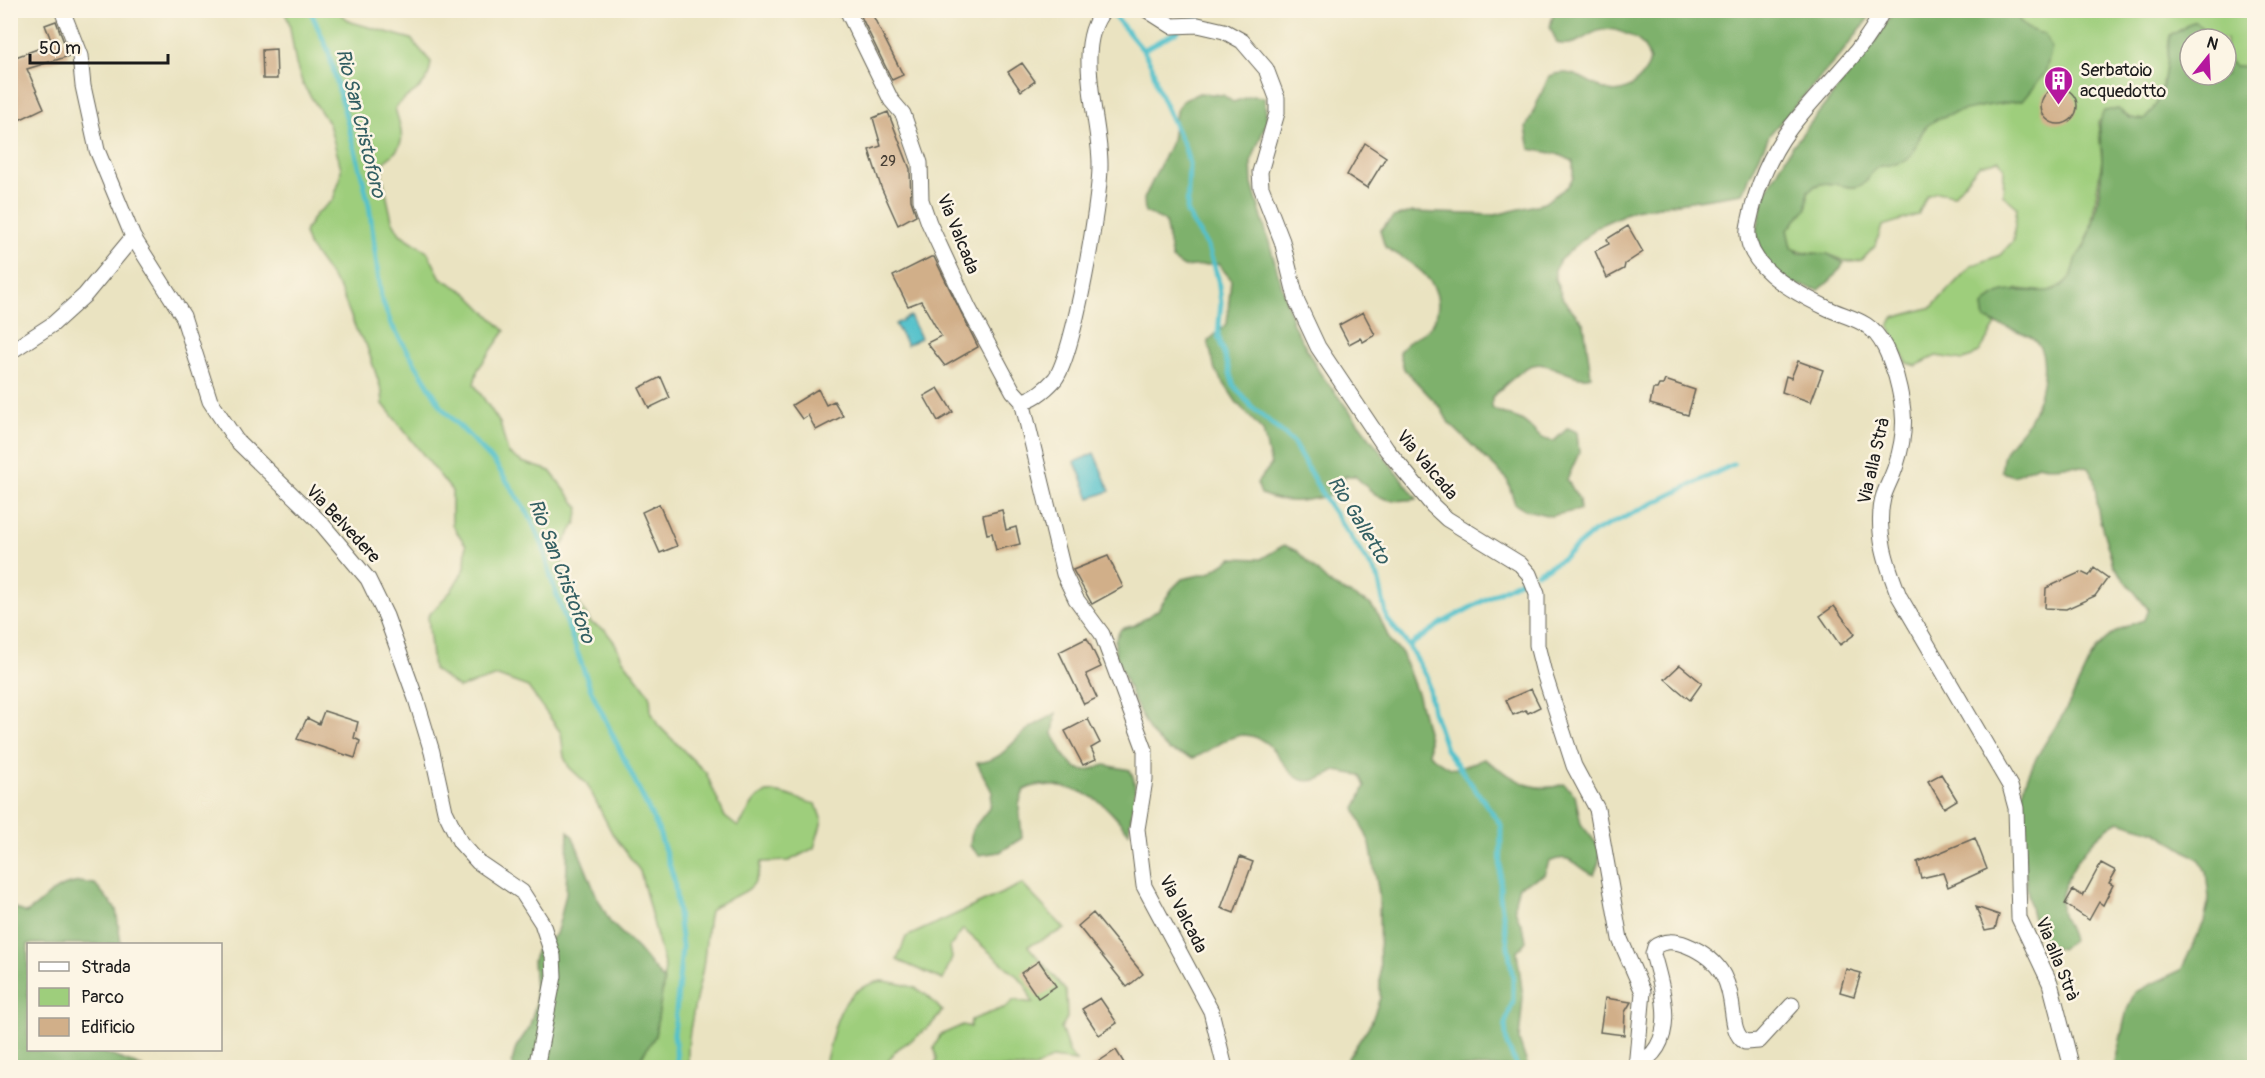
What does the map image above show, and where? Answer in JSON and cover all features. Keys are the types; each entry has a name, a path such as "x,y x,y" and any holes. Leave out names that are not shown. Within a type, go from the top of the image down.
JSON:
{"street":[{"name":"Via Belvedere","path":"62,10 80,56 83,86 93,135 133,237 183,316 210,401 236,440 321,523 368,579 386,616 416,699 432,752 445,811 460,842 478,862 522,892 542,923 553,956 554,976 536,1068"},
{"name":"Via Valcada","path":"847,10 891,100 903,114 920,163 921,200 929,223 968,307 1022,401 1064,574 1076,599 1102,634 1145,750 1145,780 1137,829 1144,886 1211,1011 1225,1068"},
{"path":"1022,401 1036,395 1055,378 1076,314 1099,187 1098,132 1092,100 1090,58 1092,34 1104,10"},
{"name":"Via Valcada","path":"1148,10 1172,26 1197,25 1224,32 1242,41 1266,69 1277,98 1277,113 1260,172 1261,187 1282,241 1297,302 1318,347 1387,450 1433,506 1447,519 1520,564 1529,574 1537,594 1538,645 1544,673 1574,766 1597,809 1620,939 1642,992 1636,1066"},
{"name":"Via alla Strà","path":"1883,10 1856,54 1790,128 1764,171 1747,229 1748,245 1757,260 1775,278 1824,307 1867,326 1884,344 1896,375 1906,421 1896,464 1883,499 1880,529 1887,564 1899,596 2010,786 2016,808 2019,918 2050,983 2072,1068"},
{"path":"10,352 53,324 85,295 133,237"},
{"path":"1636,1066 1651,1058 1660,1039 1664,996 1653,954 1655,947 1662,942 1679,942 1699,950 1717,963 1730,989 1738,1035 1745,1042 1759,1041 1792,1005"}],"green space":[{"path":"284,11 337,11 351,22 411,39 431,62 423,84 395,108 402,138 398,149 385,161 382,175 392,220 400,234 427,251 441,278 467,293 505,331 478,369 474,384 500,423 508,453 522,462 550,471 579,508 576,523 559,551 568,582 591,623 605,630 615,643 622,658 650,695 651,711 658,725 706,773 725,817 738,827 754,802 767,793 784,794 816,804 822,821 814,848 789,861 761,862 754,883 748,889 718,904 710,911 703,967 688,1044 689,1067 635,1067 655,1036 665,968 640,871 612,833 587,784 569,767 564,757 561,733 528,687 498,676 459,688 433,669 428,616 451,591 465,568 466,545 452,525 452,491 383,404 382,392 366,344 358,334 340,289 308,245 304,233 315,215 333,200 341,168 329,124 303,85 296,64 289,22"},
{"path":"1554,11 1874,11 1841,54 1770,134 1742,193 1634,210 1598,226 1560,260 1555,269 1555,279 1563,299 1584,324 1591,376 1576,376 1551,367 1536,365 1519,373 1492,397 1492,408 1524,422 1542,438 1554,441 1568,428 1577,432 1579,453 1567,480 1579,499 1580,510 1550,516 1523,509 1515,504 1507,479 1449,423 1440,407 1404,369 1399,352 1432,325 1438,301 1430,281 1414,265 1385,247 1380,231 1393,217 1413,212 1495,215 1544,203 1568,186 1573,178 1573,161 1557,154 1530,149 1526,128 1549,76 1562,73 1573,75 1603,89 1613,92 1623,91 1639,79 1646,71 1650,61 1645,48 1638,41 1624,33 1607,29 1570,44 1557,43 1550,27"},
{"path":"1894,11 2015,11 2025,27 2044,34 2052,48 2045,73 2022,101 1970,109 1932,122 1922,132 1913,153 1907,160 1876,168 1864,183 1858,186 1823,184 1808,191 1807,208 1787,230 1791,248 1799,253 1828,254 1844,263 1832,279 1819,290 1786,282 1763,260 1756,234 1765,194 1791,148 1875,41"},
{"path":"2015,11 2254,11 2254,62 2249,67 2238,66 2238,27 2178,27 2178,35 2170,36 2164,81 2152,111 2144,120 2130,118 2118,109 2098,122 2102,160 2090,232 2070,278 2059,287 2046,292 2018,289 1983,306 1985,318 1996,325 1980,351 1972,357 1963,360 1936,356 1916,366 1907,363 1889,326 1893,318 1932,307 1971,266 2000,255 2013,241 2017,207 2003,195 2004,168 1999,160 1979,165 1954,195 1936,192 1927,196 1918,215 1882,226 1876,245 1862,260 1850,262 1830,255 1795,250 1791,248 1787,230 1807,208 1808,191 1815,186 1830,184 1858,186 1866,181 1876,168 1907,160 1913,153 1922,132 1932,122 1970,109 2022,101 2044,34 2025,27"},
{"path":"2195,21 2201,27 2185,27"},
{"path":"2178,31 2178,87 2238,87 2238,66 2249,67 2254,62 2254,1067 2114,1067 2127,1009 2135,992 2181,970 2204,922 2209,898 2206,872 2200,860 2156,832 2119,821 2109,827 2079,858 2065,884 2061,909 2072,940 2061,949 2048,945 2038,930 2031,910 2026,875 2023,796 2029,773 2097,650 2115,632 2144,620 2148,609 2113,565 2099,517 2094,479 2088,468 2075,465 2044,467 2038,465 2014,476 2002,472 2005,452 2030,420 2035,409 2042,383 2043,357 2039,346 2032,338 1985,319 1983,306 1993,297 2005,292 2051,290 2061,286 2071,276 2077,257 2087,241 2095,213 2102,169 2101,117 2104,111 2118,109 2130,118 2144,120 2152,111 2161,91 2170,36"},
{"path":"1199,93 1223,95 1233,102 1252,96 1264,97 1267,121 1251,162 1252,184 1293,324 1320,373 1417,499 1389,500 1383,498 1355,476 1345,476 1336,494 1316,499 1290,501 1261,494 1257,483 1271,465 1263,431 1237,403 1215,370 1208,341 1227,324 1231,279 1218,264 1184,267 1172,259 1165,221 1145,212 1144,199 1172,140 1176,111 1182,101"},
{"path":"1284,545 1297,551 1331,585 1370,604 1379,616 1391,643 1402,653 1418,696 1429,739 1429,754 1451,768 1484,759 1512,778 1531,786 1541,788 1564,784 1575,795 1581,824 1600,848 1599,862 1594,875 1569,859 1557,859 1549,862 1544,875 1519,886 1515,910 1526,941 1517,952 1523,997 1519,1040 1528,1067 1342,1067 1371,1023 1380,998 1379,894 1370,844 1355,809 1365,786 1360,775 1335,771 1317,780 1304,780 1294,776 1270,746 1259,739 1244,735 1231,738 1193,758 1168,750 1150,732 1133,699 1115,652 1115,640 1121,629 1135,625 1158,610 1182,579 1209,573 1232,558 1261,559"},
{"path":"1056,713 1053,734 1065,757 1076,768 1085,771 1105,765 1130,770 1135,793 1129,833 1113,814 1089,795 1068,788 1035,786 1024,790 1019,804 1022,838 1000,852 979,855 970,846 972,830 990,807 992,792 977,763 1000,755 1027,730"},
{"path":"568,831 573,837 597,897 611,923 638,949 664,981 655,1036 635,1067 514,1068 512,1062 516,1047 529,1028 536,1004 533,960 537,950 556,934 561,916 566,893"},
{"path":"79,882 95,884 116,909 121,943 27,943 27,1051 99,1051 143,1067 11,1067 11,906 26,913 54,891 68,884"},
{"path":"1022,884 1065,929 1028,946 1066,991 1067,1018 1061,1028 1069,1052 1076,1061 1052,1058 1035,1068 933,1067 937,1060 934,1048 940,1035 963,1025 970,1027 971,1020 1006,1007 1014,1000 1033,1003 1025,985 1018,977 963,929 950,947 952,958 943,980 897,960 906,937"},
{"path":"882,981 916,988 929,997 942,1011 928,1028 899,1048 884,1067 832,1067 825,1063 836,1022 847,1000 867,985"}],"water":[{"path":"910,316 921,338 907,345 895,324"},
{"path":"1094,453 1110,491 1090,498 1075,462"}],"building":[{"path":"858,10 870,10 903,75 892,80"},
{"path":"56,21 69,56 27,69 44,108 19,120 10,98 10,59 43,47 42,44 51,40 45,25"},
{"path":"276,49 277,79 263,79 262,50"},
{"path":"1022,63 1035,81 1021,91 1008,72"},
{"name":"Serbatoio acquedotto","path":"2059,88 2072,93 2077,106 2072,119 2059,124 2046,119 2041,106 2046,93"},
{"path":"888,112 910,169 911,200 916,215 898,225 881,187 869,150 881,146 873,118"},
{"path":"1365,143 1386,157 1367,188 1347,175"},
{"path":"1628,226 1643,252 1625,264 1624,269 1607,278 1595,251 1609,244 1607,239"},
{"path":"934,257 978,347 945,366 927,343 941,336 921,301 908,306 893,276"},
{"path":"1363,312 1375,335 1363,342 1360,338 1349,344 1339,325"},
{"path":"1798,361 1823,370 1811,402 1782,392 1786,376 1791,378"},
{"path":"661,377 670,398 649,408 639,388"},
{"path":"1665,380 1695,390 1688,415 1650,404 1653,389 1663,385"},
{"path":"938,388 953,412 938,421 924,396"},
{"path":"818,389 826,405 834,401 843,416 816,430 808,415 802,419 792,405"},
{"path":"659,504 677,546 660,553 642,512"},
{"path":"1002,510 1006,530 1016,527 1020,544 996,550 992,533 987,534 983,515"},
{"path":"1108,556 1123,587 1092,604 1073,570"},
{"path":"2094,568 2108,578 2095,596 2066,609 2045,608 2046,588 2081,572 2089,576"},
{"path":"1834,606 1855,634 1840,645 1820,616"},
{"path":"1087,638 1101,667 1086,674 1097,698 1084,704 1059,652"},
{"path":"1680,665 1702,683 1690,700 1665,679"},
{"path":"1531,689 1540,707 1528,713 1525,710 1513,715 1506,700"},
{"path":"324,711 358,722 354,738 360,741 355,758 297,739 307,718 319,724"},
{"path":"1088,719 1100,743 1091,748 1096,759 1083,765 1065,731"},
{"path":"1941,774 1957,800 1944,808 1928,781"},
{"path":"1975,838 1987,869 1948,887 1943,873 1921,878 1917,862"},
{"path":"1240,857 1253,862 1234,913 1221,908"},
{"path":"2101,863 2116,871 2109,883 2113,885 2103,905 2099,902 2089,920 2065,904 2073,890 2083,896"},
{"path":"1976,907 1999,915 1995,929 1985,931"},
{"path":"1093,913 1143,974 1127,987 1078,926"},
{"path":"1039,961 1056,986 1038,998 1021,973"},
{"path":"1846,969 1861,973 1854,996 1840,992"},
{"path":"1100,998 1117,1023 1099,1035 1082,1009"},
{"path":"1605,998 1631,1002 1625,1012 1624,1035 1600,1032"},
{"path":"1116,1050 1127,1068 1089,1068"}],"waterway":[{"name":"Rio San Cristoforo","path":"310,10 328,50 363,180 369,205 381,297 391,324 443,409 495,463 529,515 543,546 552,581 590,688 658,829 674,879 682,947 674,1034 678,1068"},
{"path":"1193,20 1207,10"},
{"name":"Rio Galletto","path":"1111,12 1143,50 1152,66 1158,89 1185,148 1189,164 1187,213 1208,248 1218,278 1221,303 1218,335 1234,386 1251,406 1292,441 1327,502 1378,577 1387,619 1409,646 1427,678 1433,711 1446,749 1501,825 1500,896 1513,978 1513,1001 1505,1024 1507,1045 1518,1068"},
{"path":"1143,50 1178,31"},
{"path":"1537,573 1562,559 1594,532 1734,464"},
{"path":"1409,646 1442,623 1523,579"}],"place":[{"name":"Serbatoio acquedotto","path":"2059,106"}]}
